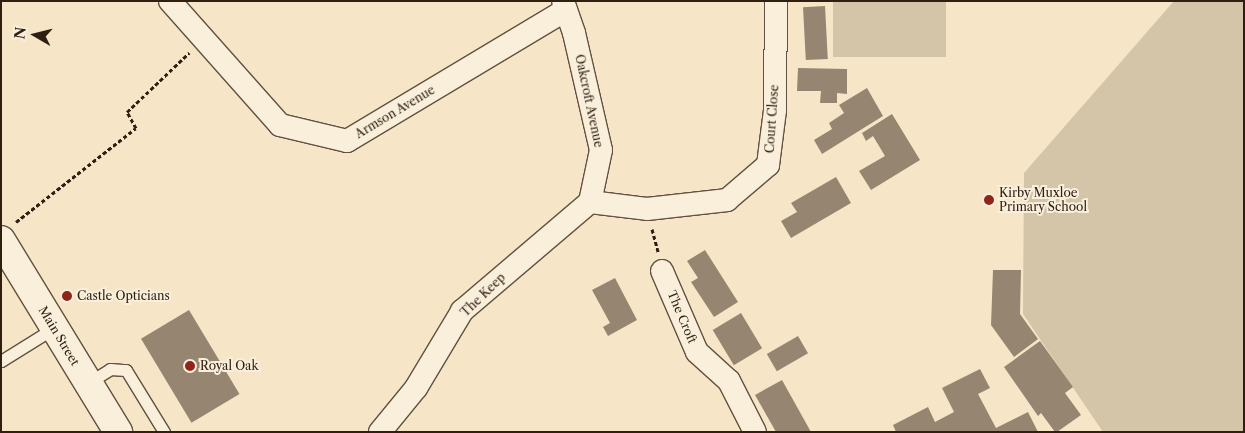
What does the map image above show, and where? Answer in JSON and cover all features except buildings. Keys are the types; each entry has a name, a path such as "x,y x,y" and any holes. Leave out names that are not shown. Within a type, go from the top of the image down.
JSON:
{"street":[{"name":"Court Close","path":"590,202 647,209 727,200 768,165 775,110 776,1"},
{"name":"Armson Avenue","path":"173,2 280,124 347,141 564,6"},
{"name":"Oakcroft Avenue","path":"564,6 574,33 601,150 590,202"},
{"name":"The Keep","path":"380,432 416,388 462,311 518,261 590,202"},
{"name":"Main Street","path":"5,234 54,328 118,432"},
{"name":"The Croft","path":"662,271 697,352 729,381 755,432"}],"lane":[{"path":"1,361 54,328"},
{"path":"88,383 110,368 126,370 164,432"}],"path":[{"path":"5,234 136,128 127,112 204,39"},
{"path":"647,209 662,271"}],"shaded area":[{"path":"833,1 946,1 946,57 833,57"},
{"path":"1174,1 1244,1 1244,432 1103,432 1023,314 1024,173"}],"place":[{"name":"Kirby Muxloe Primary School","path":"989,200"},
{"name":"Castle Opticians","path":"67,296"},
{"name":"Royal Oak","path":"190,366"}]}
